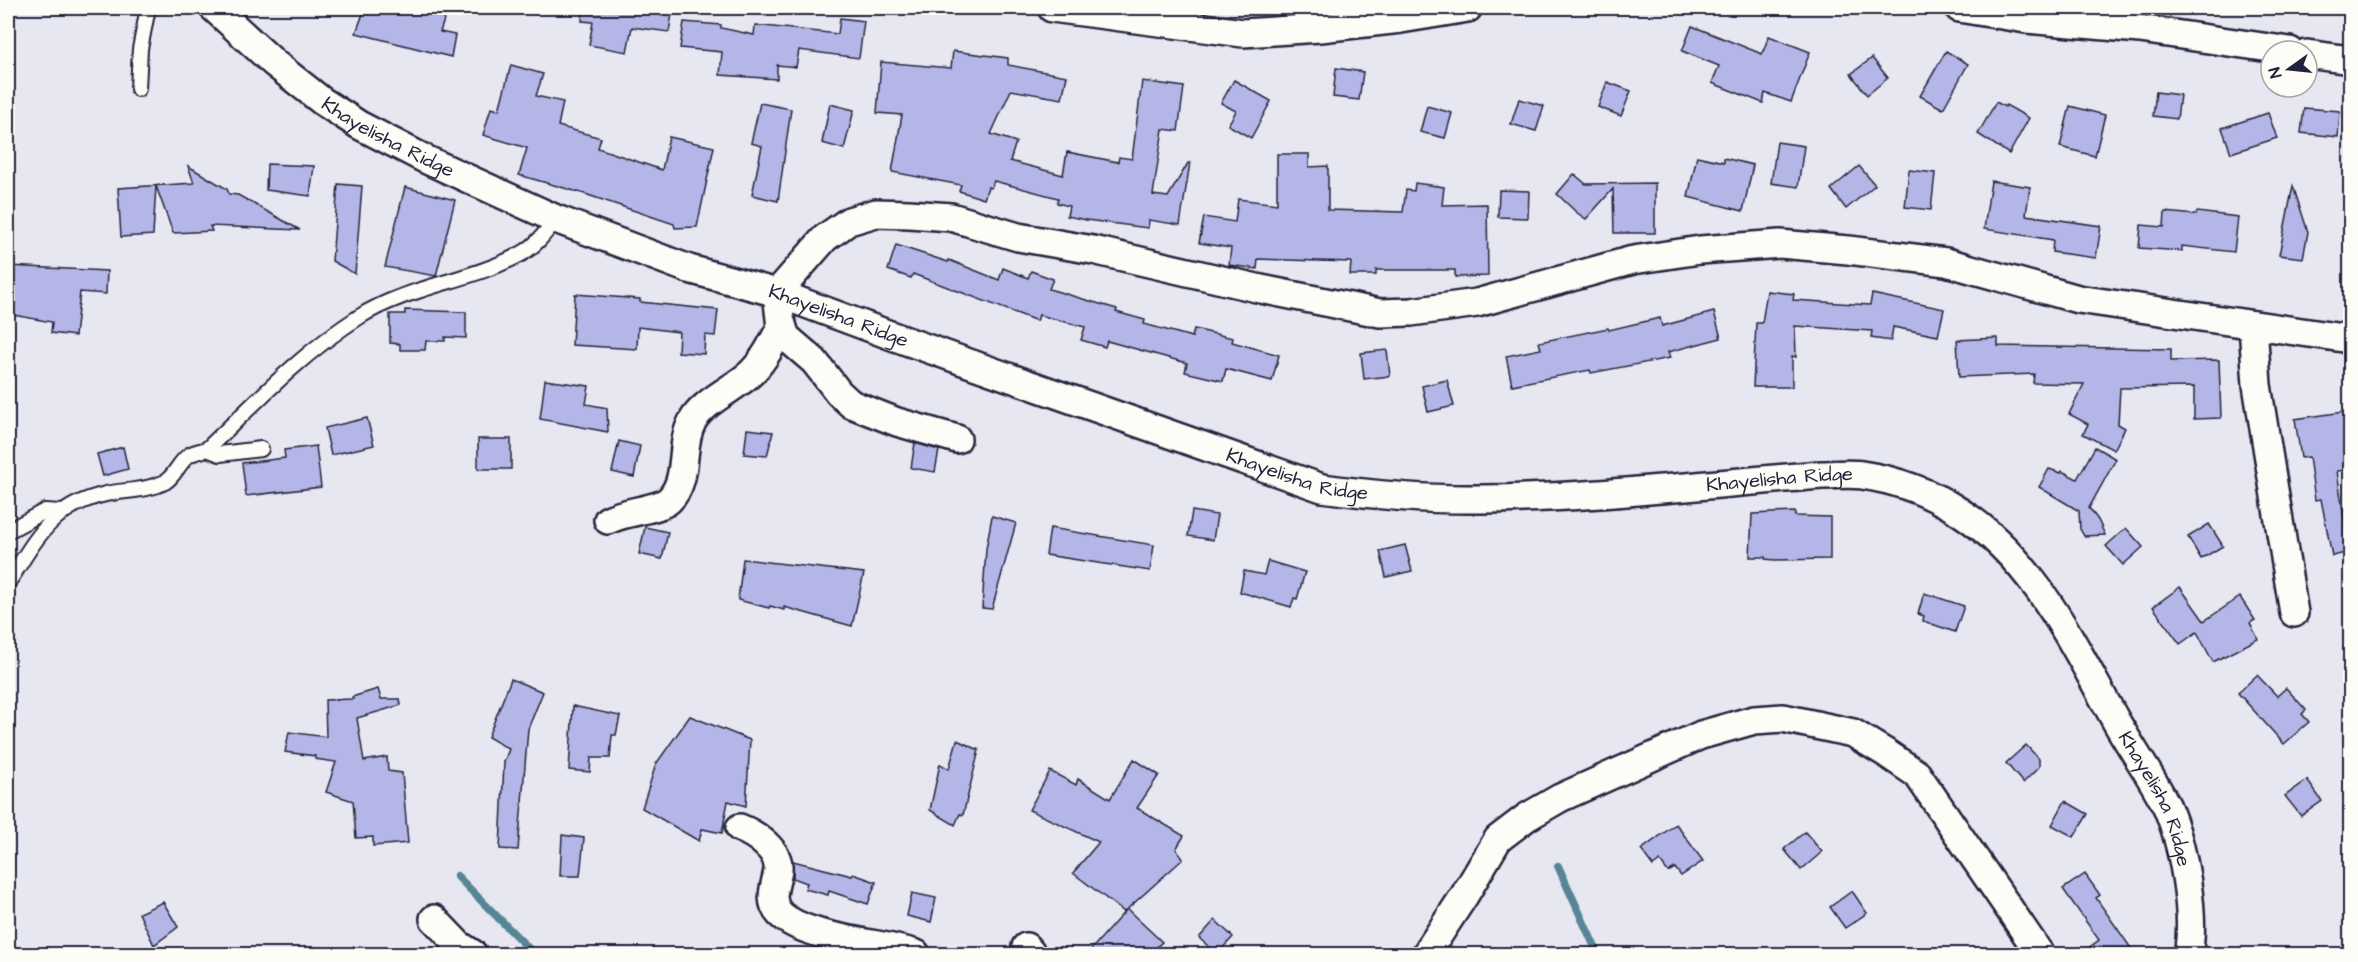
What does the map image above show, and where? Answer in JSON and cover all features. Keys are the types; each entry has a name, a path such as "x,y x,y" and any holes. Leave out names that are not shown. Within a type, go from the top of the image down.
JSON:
{"street":[{"path":"1052,8 1244,33 1401,19 1468,8"},
{"path":"1959,8 2026,19 2143,18 2259,44"},
{"name":"Khayelisha Ridge","path":"224,10 273,63 322,101 359,125 425,159 556,219 688,269 777,293 1322,488 1370,494 1481,499 1583,494 1822,475 1861,475 1896,483 1925,494 1959,511 1988,533 2020,563 2047,601 2166,807 2181,850 2189,899 2188,954"},
{"path":"2319,56 2350,60"},
{"path":"957,439 897,422 851,404 839,393 814,361 786,337 780,319 777,293 825,238 849,221 876,213 951,217 1018,237 1093,250 1261,289 1380,313 1411,312 1477,303 1633,260 1700,250 1780,244 1946,262 2078,299 2350,339"},
{"path":"608,520 616,515 667,502 677,490 682,475 687,432 693,419 703,408 751,373 760,363 782,325"},
{"path":"2253,325 2257,385 2294,613"},
{"path":"1426,954 1498,839 1527,818 1560,798 1701,735 1754,720 1783,718 1853,734 1917,774 2040,954"},
{"path":"740,828 758,838 771,851 778,867 773,886 773,899 778,911 792,924 817,932 916,954"},
{"path":"434,919 459,945 472,954"}],"lane":[{"path":"138,89 140,49 148,8"},
{"path":"8,583 36,539 61,512 72,505 95,497 166,481 191,453 207,449 288,372 359,317 409,293 495,265 521,254 536,243 556,219"},
{"path":"207,449 220,454 261,449"},
{"path":"8,531 45,511 61,512"}],"building":[{"path":"365,8 448,8 440,32 455,35 451,57 356,33"},
{"path":"583,8 673,8 669,32 632,27 627,52 589,45 593,22 582,21"},
{"path":"840,18 864,21 859,58 799,50 796,67 777,65 777,79 720,75 722,52 680,48 684,22 721,25 721,28 754,35 755,25 838,34"},
{"path":"1692,26 1762,54 1769,36 1810,52 1791,102 1765,93 1763,103 1712,83 1719,66 1682,51"},
{"path":"953,51 1008,58 1008,65 1067,76 1062,99 1011,90 991,134 1016,142 1010,161 1063,175 1067,152 1118,162 1119,157 1132,159 1142,81 1184,87 1178,131 1163,129 1153,195 1168,197 1190,163 1180,225 1149,220 1148,228 1086,220 1067,216 1069,206 1057,203 1058,198 994,181 991,188 988,187 984,199 959,191 961,185 892,172 902,115 877,113 881,62 951,68"},
{"path":"1946,51 1968,64 1943,109 1920,96"},
{"path":"1872,58 1888,78 1867,95 1851,74"},
{"path":"511,65 543,74 536,96 563,102 558,126 601,138 598,148 662,170 669,137 714,147 697,227 675,228 674,224 519,175 527,148 483,135 491,108 499,110"},
{"path":"1336,68 1363,72 1359,100 1333,97"},
{"path":"1234,80 1271,101 1251,138 1228,125 1236,111 1221,103"},
{"path":"1607,82 1631,91 1621,116 1598,107"},
{"path":"2156,92 2180,95 2177,119 2153,116"},
{"path":"1519,99 1544,106 1536,131 1511,124"},
{"path":"1996,102 2029,118 2009,154 1978,134"},
{"path":"760,103 791,109 778,201 752,195 762,146 751,143"},
{"path":"830,104 854,110 844,149 822,143"},
{"path":"1427,106 1452,113 1445,138 1420,132"},
{"path":"2070,106 2105,115 2095,156 2060,147"},
{"path":"2304,108 2340,111 2338,137 2301,133"},
{"path":"2268,113 2277,138 2231,153 2222,128"},
{"path":"1777,142 1804,146 1798,187 1771,183"},
{"path":"1277,154 1309,154 1309,167 1328,166 1328,210 1403,212 1406,190 1414,191 1415,183 1444,187 1442,205 1487,204 1488,276 1455,277 1455,270 1376,270 1376,275 1350,275 1351,262 1258,259 1257,269 1229,265 1231,248 1199,243 1204,217 1235,222 1238,199 1277,204"},
{"path":"1697,156 1724,162 1724,158 1753,165 1743,211 1688,197"},
{"path":"267,164 314,166 310,196 266,190"},
{"path":"188,166 227,189 229,194 238,195 300,230 210,226 212,231 173,233 156,186 153,235 121,237 118,188 194,183"},
{"path":"1859,166 1875,185 1846,209 1831,189"},
{"path":"1909,170 1935,173 1931,210 1905,207"},
{"path":"1574,174 1586,184 1655,183 1655,233 1614,233 1613,189 1586,219 1576,212 1557,194"},
{"path":"1991,181 2030,187 2026,215 2101,226 2096,258 2052,252 2053,240 1984,229"},
{"path":"338,184 362,186 355,274 332,261"},
{"path":"2293,186 2308,232 2303,258 2279,255"},
{"path":"405,187 455,200 436,276 385,267"},
{"path":"1499,190 1529,191 1528,218 1498,217"},
{"path":"2165,212 2196,215 2197,212 2238,217 2234,252 2182,246 2182,251 2139,248 2141,225 2164,227"},
{"path":"896,245 948,262 949,260 999,280 1003,268 1028,278 1031,271 1053,279 1049,289 1117,309 1116,312 1145,320 1144,324 1192,337 1194,329 1233,338 1232,342 1279,355 1272,381 1226,369 1223,381 1185,372 1187,363 1107,341 1105,347 1081,340 1085,327 1039,315 1037,321 913,274 911,278 888,270"},
{"path":"8,266 107,271 106,294 80,292 75,336 51,333 52,322 8,314"},
{"path":"1767,291 1794,294 1793,300 1870,305 1872,294 1944,309 1938,336 1893,327 1891,341 1871,338 1872,331 1795,326 1796,357 1792,356 1792,387 1753,387 1756,323 1762,323"},
{"path":"575,294 640,299 640,302 718,310 715,336 705,335 704,354 678,352 679,332 638,327 637,349 572,345"},
{"path":"405,310 466,312 466,338 445,337 445,341 426,341 425,350 400,350 400,344 390,343 390,314 405,314"},
{"path":"1714,312 1721,338 1668,352 1670,358 1512,385 1506,356 1541,349 1539,342 1608,328 1609,330 1660,318 1662,326"},
{"path":"1998,338 1998,346 2171,349 2171,361 2219,360 2221,418 2194,419 2194,387 2120,388 2118,424 2125,428 2114,450 2083,434 2088,424 2069,414 2084,384 2033,383 2034,374 1959,377 1957,340"},
{"path":"1387,350 1390,376 1364,379 1361,353"},
{"path":"545,380 589,386 586,404 607,408 608,432 540,419"},
{"path":"1447,380 1454,406 1428,412 1422,386"},
{"path":"2350,411 2350,470 2337,471 2345,525 2350,524 2350,552 2332,556 2321,499 2315,500 2309,457 2301,458 2295,419"},
{"path":"367,418 374,445 331,455 325,428"},
{"path":"747,429 773,432 767,456 744,454"},
{"path":"478,439 511,439 511,469 478,469"},
{"path":"619,441 640,446 634,477 612,472"},
{"path":"915,443 939,450 935,472 911,468"},
{"path":"316,446 321,487 246,496 242,463 285,458 284,450"},
{"path":"123,447 128,469 103,476 97,454"},
{"path":"2095,447 2116,459 2089,508 2105,535 2084,536 2080,529 2079,511 2039,487 2049,469 2061,473 2062,471 2077,479"},
{"path":"1192,511 1217,515 1213,540 1188,536"},
{"path":"1795,512 1795,516 1830,517 1830,559 1775,560 1750,557 1752,514"},
{"path":"992,516 1016,523 992,609 982,608 986,549"},
{"path":"2209,524 2223,546 2201,559 2188,537"},
{"path":"645,527 668,532 662,559 639,554"},
{"path":"1050,528 1154,545 1150,571 1046,555"},
{"path":"2126,528 2143,547 2123,565 2106,546"},
{"path":"1405,545 1412,571 1386,577 1380,551"},
{"path":"743,559 864,573 852,626 784,607 784,610 770,606 769,608 738,600"},
{"path":"1268,561 1305,572 1297,599 1294,598 1291,607 1240,592 1244,571 1264,575"},
{"path":"2180,587 2204,621 2240,597 2255,620 2250,623 2258,639 2213,662 2197,632 2180,644 2153,607"},
{"path":"1924,593 1964,606 1955,632 1923,621 1924,616 1918,614"},
{"path":"2257,675 2277,696 2286,688 2306,710 2302,714 2309,722 2284,744 2238,693"},
{"path":"511,679 543,692 528,729 518,850 500,849 504,762 509,749 488,737"},
{"path":"378,689 381,699 400,699 401,705 357,718 364,761 387,757 388,771 402,773 408,843 373,846 373,837 356,838 353,801 326,792 336,762 315,759 315,756 285,752 289,732 326,737 325,700 353,699 352,697"},
{"path":"573,706 620,716 616,735 612,735 610,758 591,758 590,772 569,770"},
{"path":"690,716 750,740 746,806 728,801 722,833 702,829 699,841 642,808 656,764"},
{"path":"957,740 979,750 963,815 960,814 955,825 930,810 940,764 949,769"},
{"path":"2026,745 2039,759 2039,767 2023,783 2006,763"},
{"path":"1134,759 1159,775 1137,808 1184,836 1176,849 1183,859 1124,912 1073,873 1099,842 1029,810 1050,771 1076,785 1078,779 1110,799"},
{"path":"2307,780 2322,801 2301,816 2285,796"},
{"path":"2065,801 2088,814 2074,837 2052,825"},
{"path":"1676,824 1703,861 1681,876 1675,868 1668,872 1660,861 1653,866 1641,850"},
{"path":"1805,832 1822,852 1801,870 1784,849"},
{"path":"562,835 584,838 580,876 560,876"},
{"path":"793,861 852,876 853,874 876,882 868,904 829,891 828,895 805,889 807,883 793,878"},
{"path":"2085,874 2100,895 2096,898 2135,954 2080,954 2099,940 2063,889"},
{"path":"1852,891 1867,913 1845,928 1830,907"},
{"path":"912,893 936,898 931,922 907,916"},
{"path":"163,902 178,927 154,945 139,913"},
{"path":"1127,909 1162,942 1149,954 1087,954"},
{"path":"1215,920 1233,937 1217,954 1199,938"}],"waterway":[{"path":"1558,866 1598,954"},
{"path":"457,876 534,954"}]}
